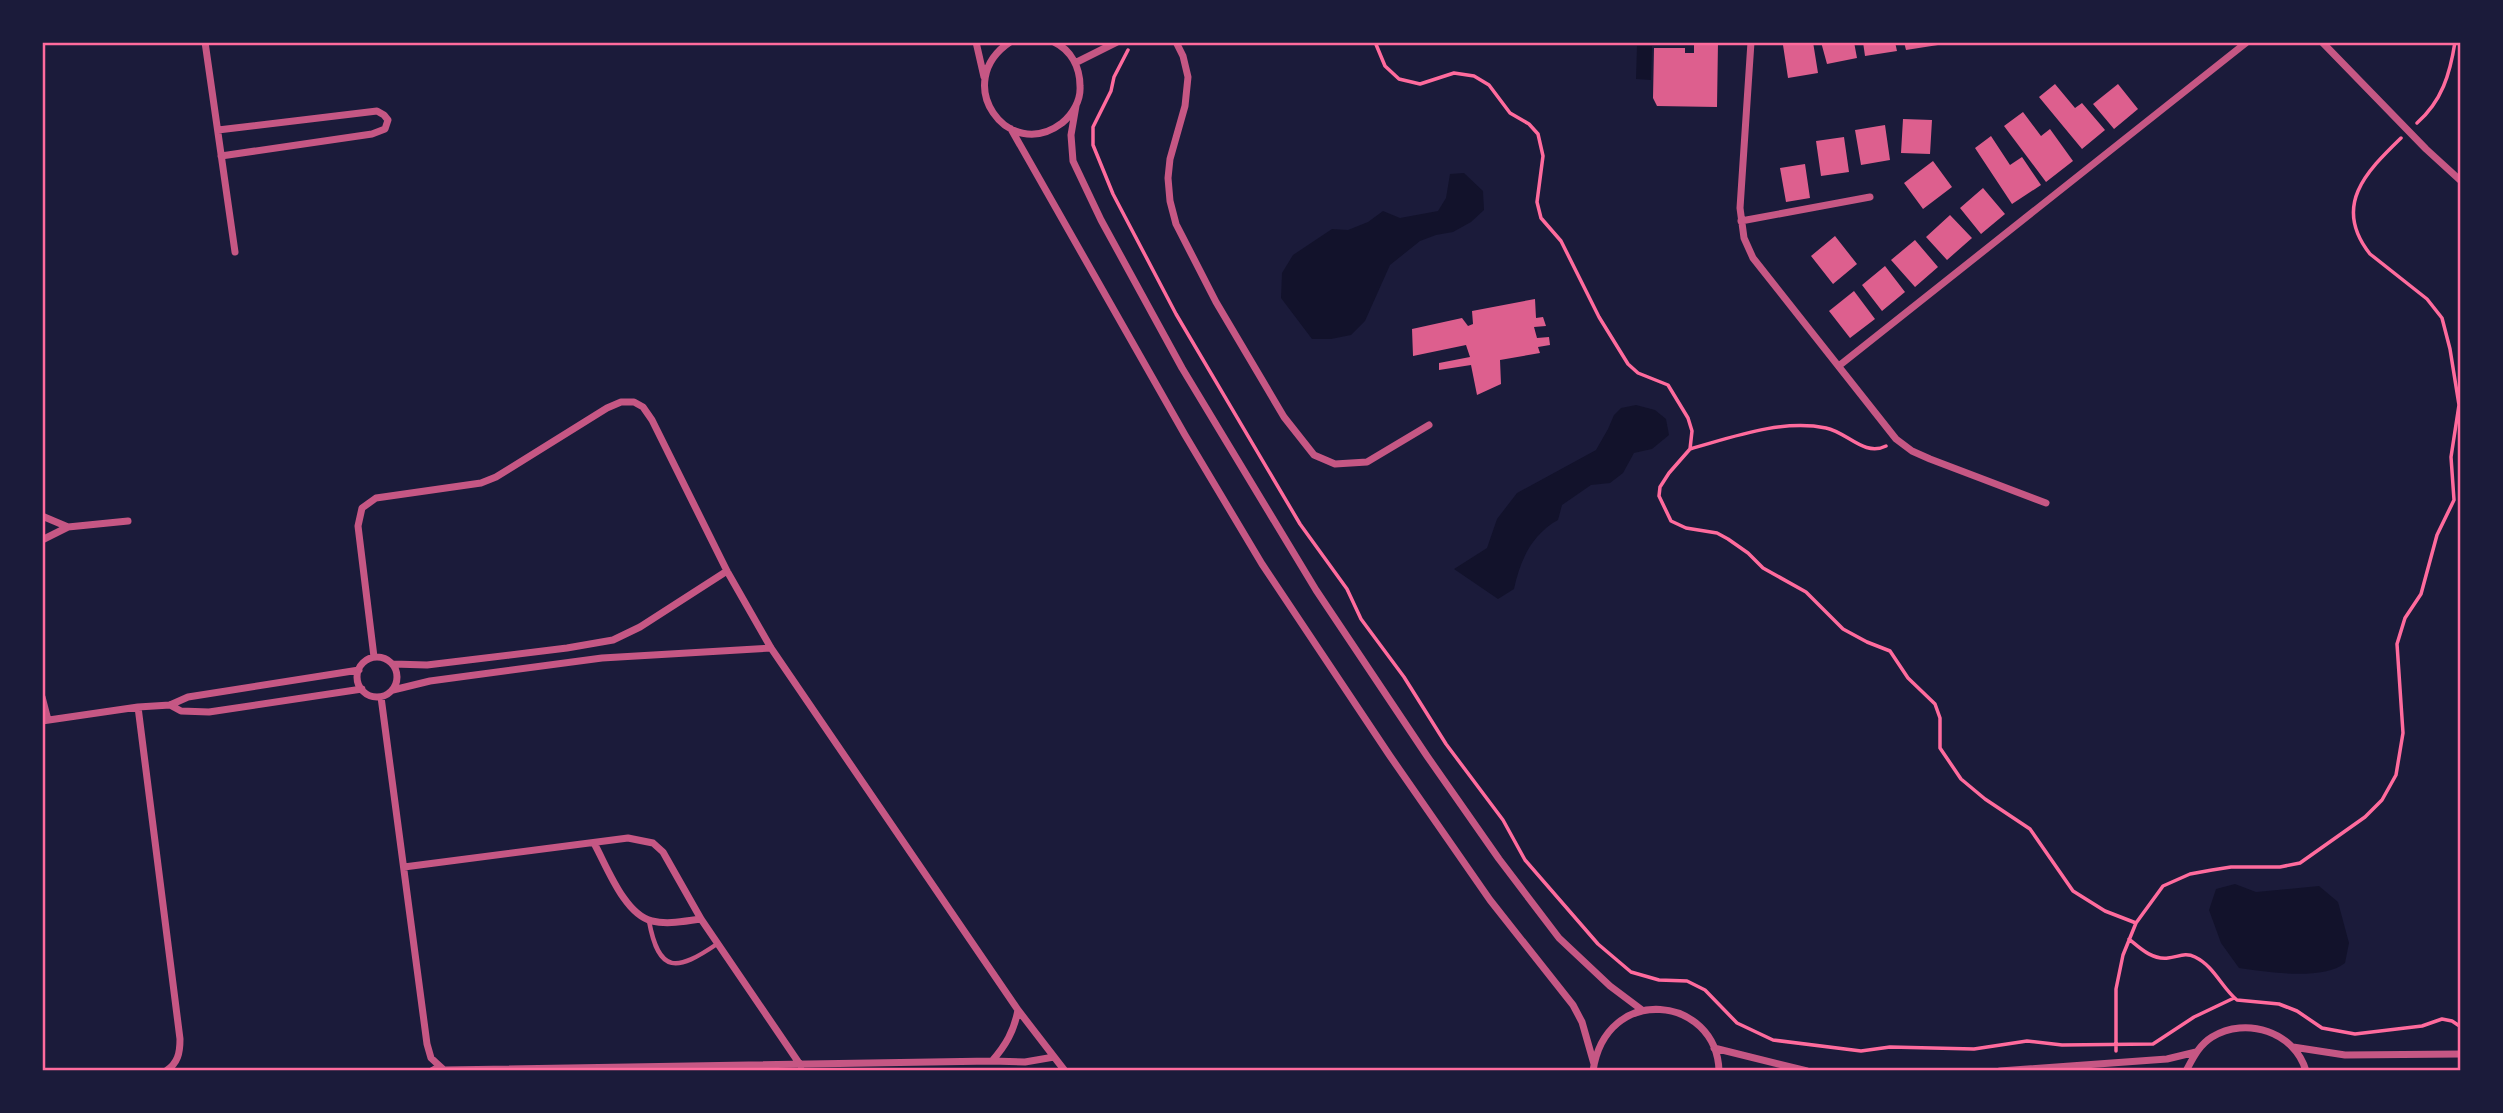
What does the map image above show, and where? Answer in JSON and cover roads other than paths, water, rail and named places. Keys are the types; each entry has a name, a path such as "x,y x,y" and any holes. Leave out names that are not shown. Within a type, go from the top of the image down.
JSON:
{"street":[{"path":"205,42 235,252"},
{"path":"976,42 984,77 984,93 989,107 998,120 1011,129 1025,134 1048,131 1067,119 1076,106"},
{"path":"984,77 989,62 999,49 1010,42"},
{"path":"1054,42 1061,46 1080,73 1081,90 1071,135 1073,161 1101,220 1182,368 1316,590 1483,836 1559,938 1610,986 1642,1010"},
{"path":"1075,63 1117,42"},
{"path":"1175,42 1183,56 1188,77 1185,106 1170,159 1168,178 1176,224 1216,302 1284,417 1314,455 1335,464 1367,461 1429,425"},
{"path":"1751,42 1742,153 1741,221 1744,238 1753,258 1896,439 1912,451 1930,459 2046,503"},
{"path":"1840,365 2248,42"},
{"path":"2322,42 2461,181"},
{"path":"218,130 377,111 384,115 388,122 385,129 372,134 221,156"},
{"path":"1011,129 1185,435 1262,564 1490,900 1573,1005 1582,1022 1593,1068"},
{"path":"1741,221 1870,197"},
{"path":"374,657 358,526 362,508 376,498 472,485 496,477 607,408 621,402 634,402 643,407 727,571 771,648 1018,1010 1065,1071"},
{"path":"42,516 68,527"},
{"path":"42,540 68,527 128,521"},
{"path":"393,664 427,665 613,640 640,627 727,571"},
{"path":"170,705 181,711 209,712 362,690 374,697 381,697 393,690 430,681 602,658 771,648"},
{"path":"362,690 357,676 359,670 368,659 374,657 388,659 393,664 397,677 393,690"},
{"path":"42,697 45,721 170,705 188,697 359,670"},
{"path":"381,697 427,1044 432,1058 444,1070 1025,1062 1054,1057"},
{"path":"138,707 180,1039 177,1061 169,1071"},
{"path":"404,867 595,845 628,838 653,843 663,852 701,919 802,1066"},
{"path":"595,845 620,892 642,917 663,923 701,919"},
{"path":"1593,1068 1595,1054 1605,1034 1621,1019 1642,1010 1664,1009 1685,1016 1702,1029 1714,1048 1719,1071"},
{"path":"992,1061 1014,1030 1018,1010"},
{"path":"2186,1071 2196,1052 2212,1037 2232,1029 2254,1027 2275,1034 2293,1047 2306,1071"},
{"path":"2293,1047 2345,1055 2461,1054"},
{"path":"1714,1048 1807,1071"},
{"path":"2000,1071 2143,1061 2196,1052"}],"lane":[{"path":"649,921 660,956 672,964 694,960 718,944"},
{"path":"429,1071 438,1066"}]}
